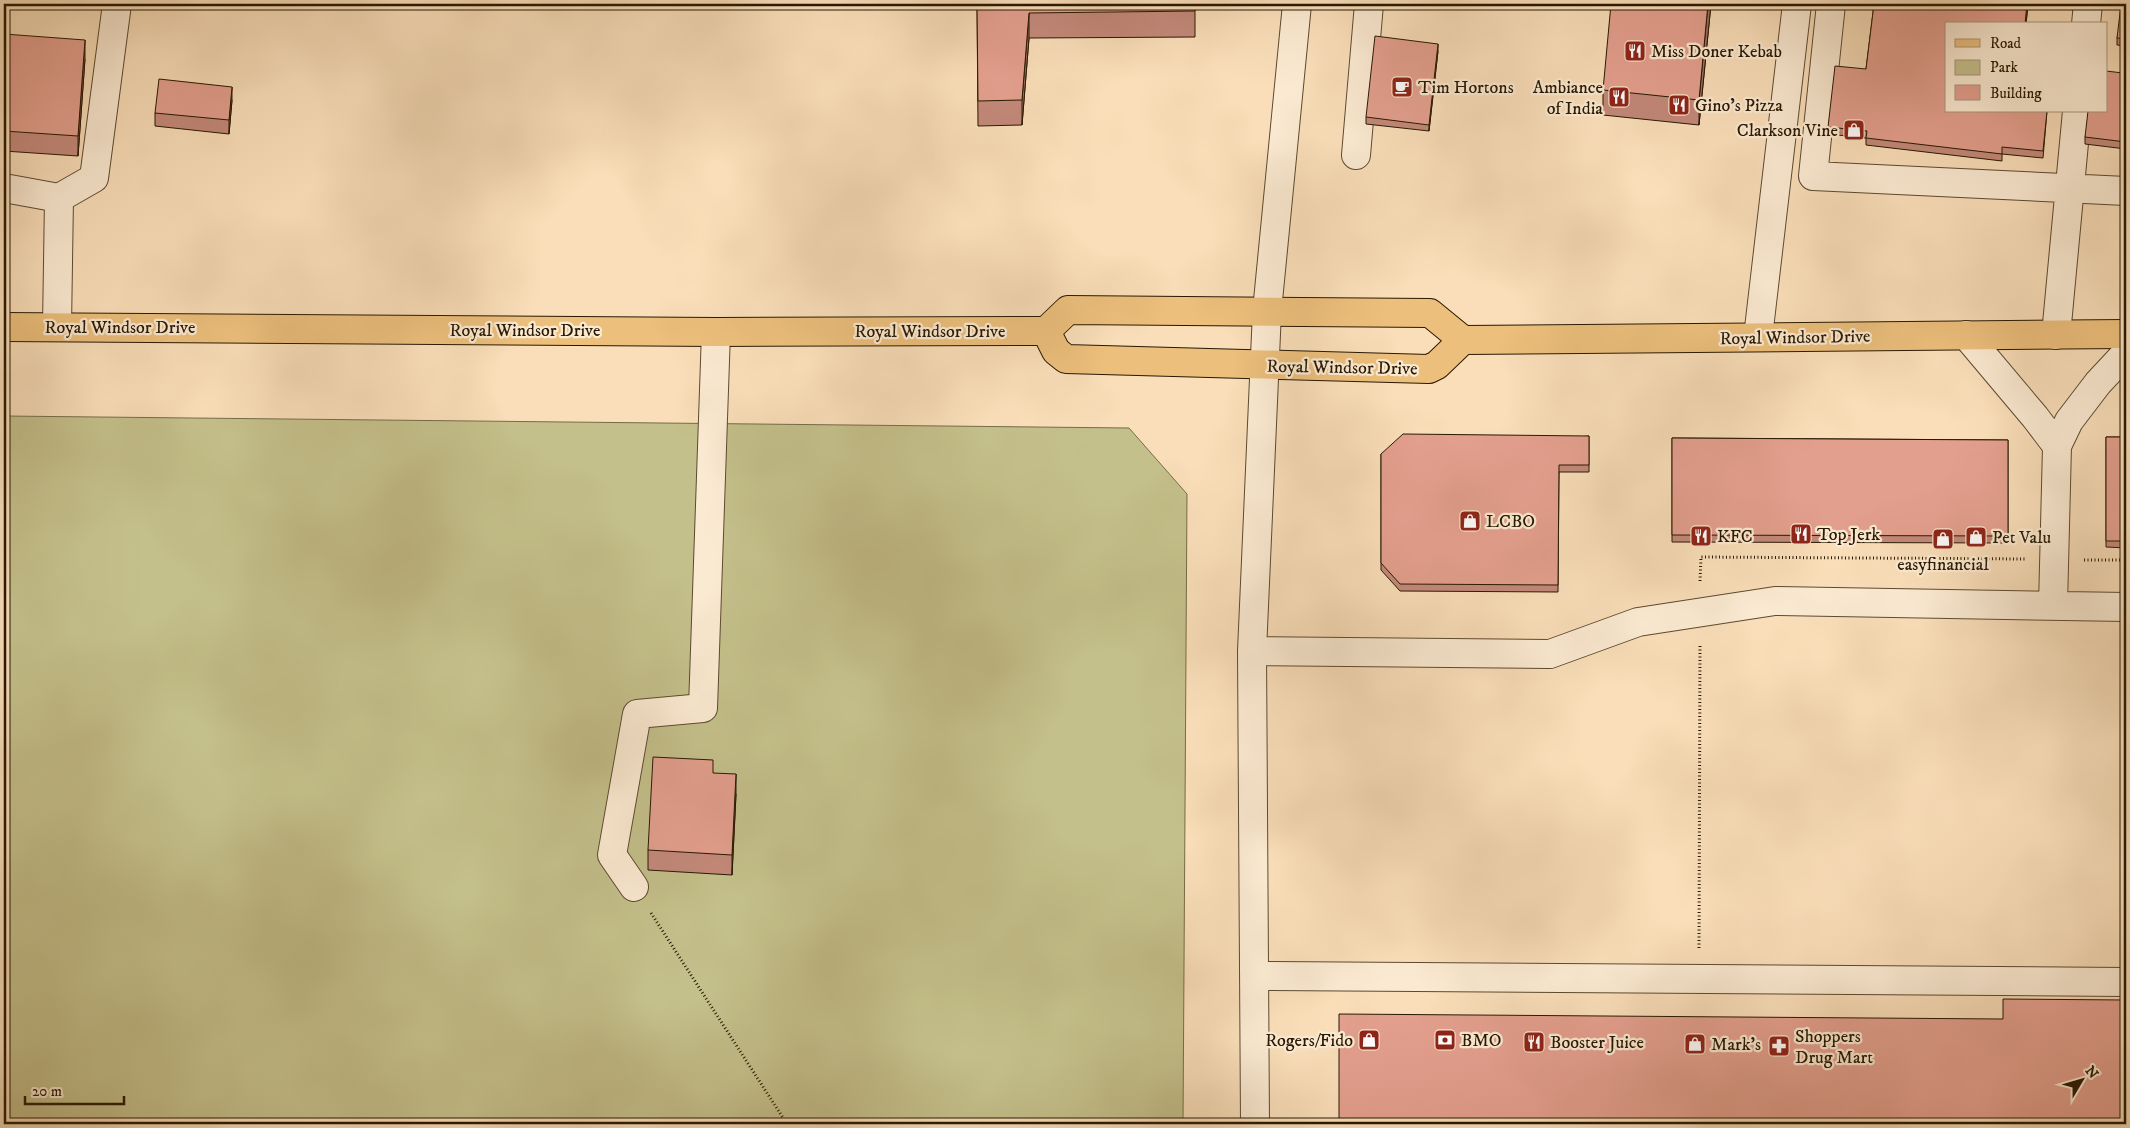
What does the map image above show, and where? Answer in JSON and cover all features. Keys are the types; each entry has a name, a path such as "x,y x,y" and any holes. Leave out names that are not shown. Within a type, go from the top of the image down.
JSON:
{"main road":[{"path":"1046,331 1068,310 1430,313 1463,340"},
{"name":"Royal Windsor Drive","path":"4,327 716,332 1046,331 1056,351 1066,359 1264,366 1429,369 1437,365 1463,340 2126,334"}],"lane":[{"path":"4,188 60,198 94,178 117,4"},
{"path":"1255,1124 1252,651 1264,366 1297,4"},
{"path":"1356,155 1369,4"},
{"path":"1758,337 1797,4"},
{"path":"1831,4 1813,176 2126,191"},
{"path":"2086,22 2088,4"},
{"path":"2056,335 2077,112"},
{"path":"57,327 60,198"},
{"path":"634,887 612,855 637,714 703,708 716,332"},
{"path":"1966,335 2057,446"},
{"path":"2053,606 2057,446 2069,421 2098,383 2126,352"},
{"path":"1252,651 1550,654 1638,622 1775,601 2126,607"},
{"path":"1255,976 2126,982"}],"path":[{"path":"1700,589 1701,557 2028,559"},
{"path":"2084,560 2126,560"},
{"path":"1699,949 1700,634"},
{"path":"634,887 787,1124"}],"green space":[{"path":"4,416 1129,428 1187,494 1183,1124 4,1124"}],"building":[{"path":"977,4 1195,4 1195,11 1029,13 1022,100 978,101"},
{"path":"1611,4 1708,4 1699,100 1603,90"},
{"path":"1874,4 2027,4 2025,22 1945,22 1945,112 2047,112 2043,151 2002,147 2002,154 1866,138 1867,131 1828,127 1835,66 1866,69"},
{"path":"2121,5 2126,6 2126,39 2117,38"},
{"path":"4,34 85,40 78,136 4,131"},
{"name":"Tim Hortons","path":"1375,36 1438,44 1429,125 1366,117"},
{"path":"2126,43 2126,142 2085,137 2088,112 2108,112 2108,71 2123,73"},
{"path":"159,79 232,87 229,120 155,113"},
{"name":"LCBO","path":"1403,434 1589,436 1589,465 1559,465 1558,585 1400,584 1381,563 1381,454"},
{"path":"2106,437 2126,437 2126,541 2106,541"},
{"path":"1672,438 2008,440 2008,536 1672,535"},
{"path":"653,757 713,760 713,773 736,774 732,855 648,850"},
{"path":"2003,999 2126,1000 2126,1124 1339,1124 1339,1014 2003,1019"}],"place":[{"name":"Miss Doner Kebab","path":"1635,51"},
{"name":"Tim Hortons","path":"1402,87"},
{"name":"Ambiance of India","path":"1619,97"},
{"name":"Gino's Pizza","path":"1679,105"},
{"name":"Clarkson Vine","path":"1854,130"},
{"name":"LCBO","path":"1470,521"},
{"name":"Top Jerk","path":"1801,534"},
{"name":"KFC","path":"1701,536"},
{"name":"Pet Valu","path":"1976,537"},
{"name":"easyfinancial","path":"1943,539"},
{"name":"Rogers/Fido","path":"1369,1040"},
{"name":"BMO","path":"1445,1040"},
{"name":"Booster Juice","path":"1534,1042"},
{"name":"Mark's","path":"1695,1044"},
{"name":"Shoppers Drug Mart","path":"1779,1046"}]}
